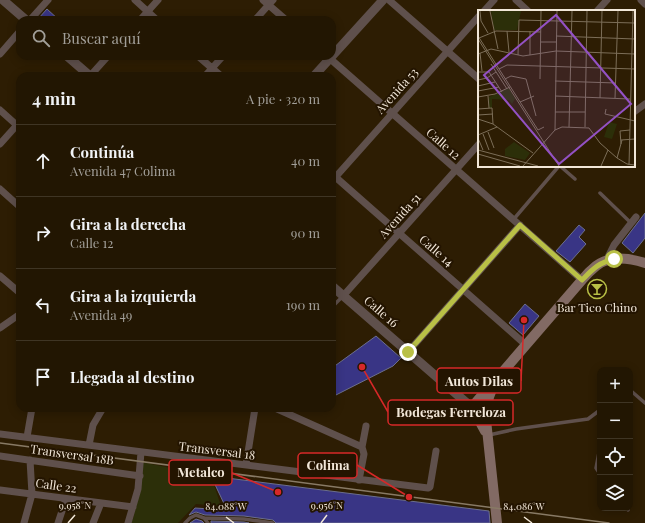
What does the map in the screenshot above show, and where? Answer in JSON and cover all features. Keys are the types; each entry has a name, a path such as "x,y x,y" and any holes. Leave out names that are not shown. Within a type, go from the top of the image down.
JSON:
{"main road":[{"path":"488,436 472,408 582,280 595,266 606,261 627,258 645,263"},
{"path":"497,523 486,420 486,404 488,396 500,375"}],"street":[{"path":"3,0 21,16"},
{"path":"34,16 48,0"},
{"path":"134,0 152,16"},
{"path":"144,16 158,0"},
{"path":"336,49 383,0"},
{"path":"389,0 478,78"},
{"path":"485,10 494,0"},
{"path":"516,0 527,10"},
{"path":"598,10 607,0"},
{"path":"641,0 645,4"},
{"path":"258,16 268,2 282,16"},
{"name":"Avenida 53","path":"336,174 478,17"},
{"path":"0,54 16,36"},
{"path":"72,60 85,72"},
{"path":"94,72 104,60"},
{"path":"203,60 216,72"},
{"path":"208,72 219,60"},
{"path":"317,72 326,60"},
{"name":"Calle 12","path":"331,60 582,280"},
{"path":"0,110 16,124"},
{"path":"0,144 16,128"},
{"name":"Avenida 51","path":"343,296 478,145"},
{"name":"Calle 14","path":"336,180 526,345"},
{"path":"0,189 16,203"},
{"path":"606,261 614,245 634,220"},
{"path":"408,352 520,225"},
{"path":"0,276 16,290"},
{"name":"Calle 16","path":"336,290 486,420"},
{"path":"0,328 16,317"},
{"path":"27,437 31,412"},
{"path":"89,445 93,425 101,412"},
{"path":"246,465 254,412"},
{"path":"284,412 362,447"},
{"path":"359,480 364,454 362,447 366,426"},
{"name":"Transversal 18","path":"0,434 428,488 430,487 436,451"},
{"path":"128,523 138,489 141,452"},
{"name":"Transversal 18B","path":"0,456 140,476"},
{"path":"24,523 32,494 30,460"},
{"name":"Calle 22","path":"0,490 133,507"},
{"path":"58,523 66,499"},
{"path":"93,523 100,503"}],"lane":[{"path":"514,220 559,167"},
{"path":"561,167 575,179"},
{"path":"600,193 634,220"},
{"name":"Avenida 51","path":"336,303 343,296"},
{"path":"633,393 645,403"},
{"path":"488,436 516,429 588,419 597,412"},
{"path":"185,523 196,515 204,518 244,519 273,523"},
{"path":"204,518 208,523"}],"green space":[{"path":"141,462 211,476 221,506 196,504 178,523 131,523 134,516"}],"building":[{"path":"47,9 55,16 41,16"},
{"path":"645,213 645,238 633,253 622,243"},
{"path":"579,225 585,230 579,237 586,244 570,262 556,251"},
{"path":"525,304 539,316 523,335 509,323"},
{"path":"376,336 401,358 393,366 336,395 336,365"},
{"path":"211,476 489,511 490,523 276,523 273,520 244,516 205,515 196,512 189,515 195,508 227,510"},
{"path":"196,519 202,521 204,523 190,523"},
{"path":"211,521 244,522 249,523 211,523"}],"railway":[{"path":"0,443 609,523"}],"place":[{"name":"Bar Tico Chino","path":"597,289"},
{"name":"Autos Dilas","path":"524,320"},
{"name":"Bodegas Ferreloza","path":"362,367"},
{"name":"Metalco","path":"278,492"},
{"name":"Colima","path":"409,497"}],"route":[{"path":"408,352 520,225 582,280 595,266 602,262 614,259"}]}
